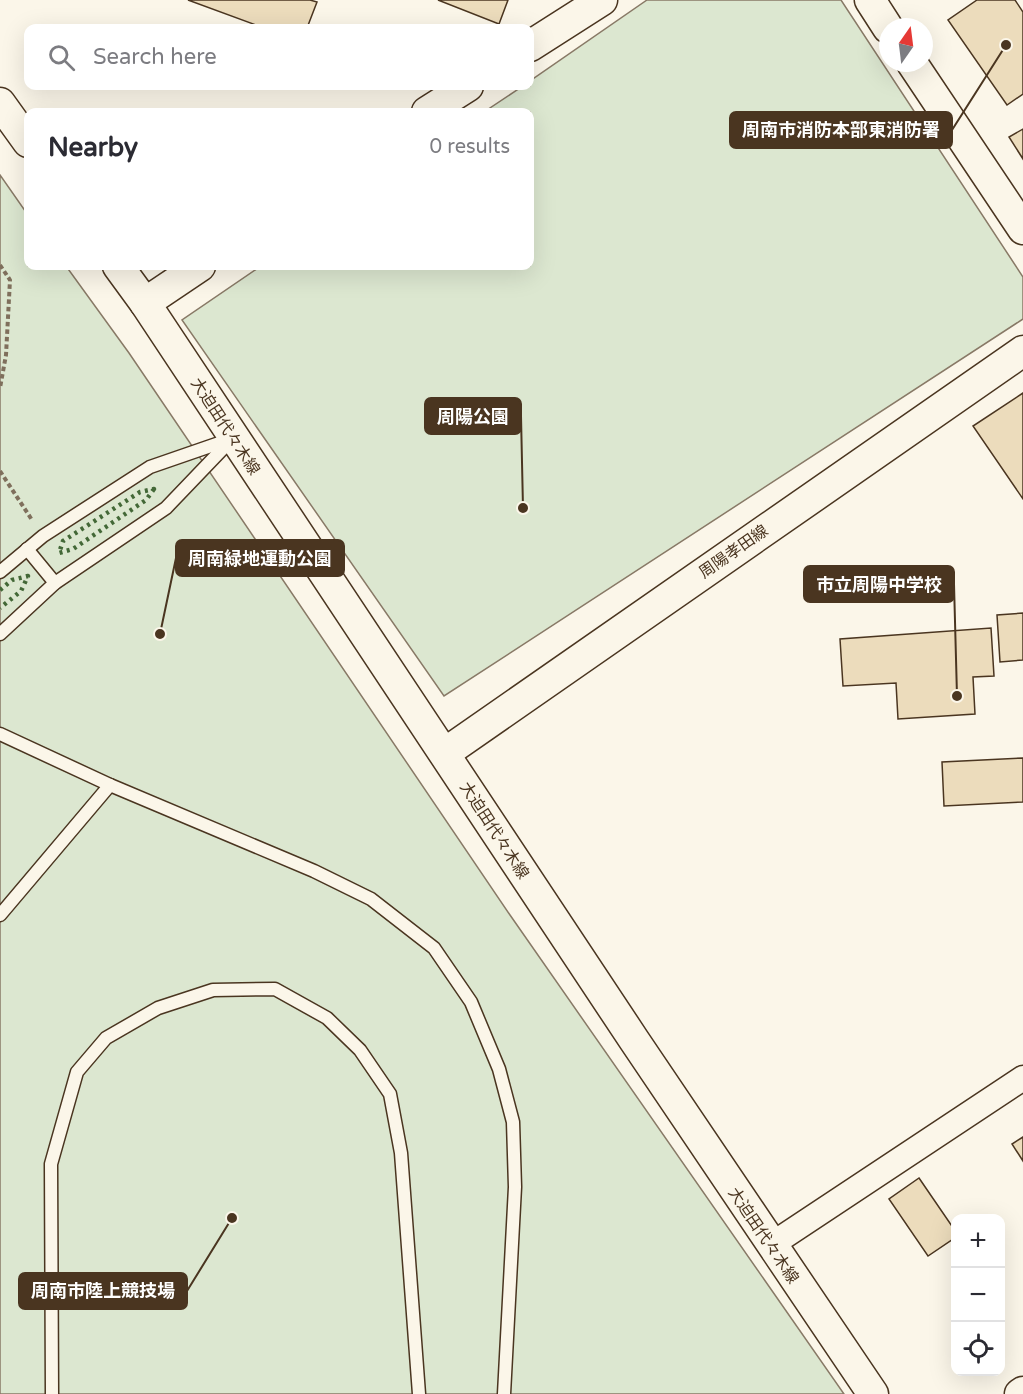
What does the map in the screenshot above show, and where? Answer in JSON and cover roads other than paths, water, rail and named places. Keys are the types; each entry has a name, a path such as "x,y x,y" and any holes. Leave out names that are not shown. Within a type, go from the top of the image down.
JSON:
{"street":[{"path":"534,43 602,0"},
{"path":"870,0 882,18"},
{"path":"918,72 1023,229"},
{"path":"433,108 462,90"},
{"path":"0,102 24,136"},
{"name":"大迫田代々木線","path":"121,270 771,1245 873,1394"},
{"path":"145,303 194,270"},
{"name":"周陽孝田線","path":"445,753 1023,351"},
{"path":"771,1245 1023,1078"}],"lane":[{"path":"0,572 43,536 150,467 233,438"},
{"path":"0,634 55,583 166,508 233,438"},
{"path":"27,549 55,583"},
{"path":"0,734 110,785 314,871 371,899 434,948 471,1002 499,1069 513,1122 515,1187 504,1394"},
{"path":"0,915 110,785"},
{"path":"52,1394 51,1164 77,1072 106,1038 158,1008 213,990 275,989 327,1018 360,1050 390,1094 401,1154 419,1394"}],"place":[{"name":"周南市消防本部東消防署","path":"1006,45"},
{"name":"周陽公園","path":"523,508"},
{"name":"周南緑地運動公園","path":"160,634"},
{"name":"市立周陽中学校","path":"957,696"},
{"name":"周南市陸上競技場","path":"232,1218"}]}
